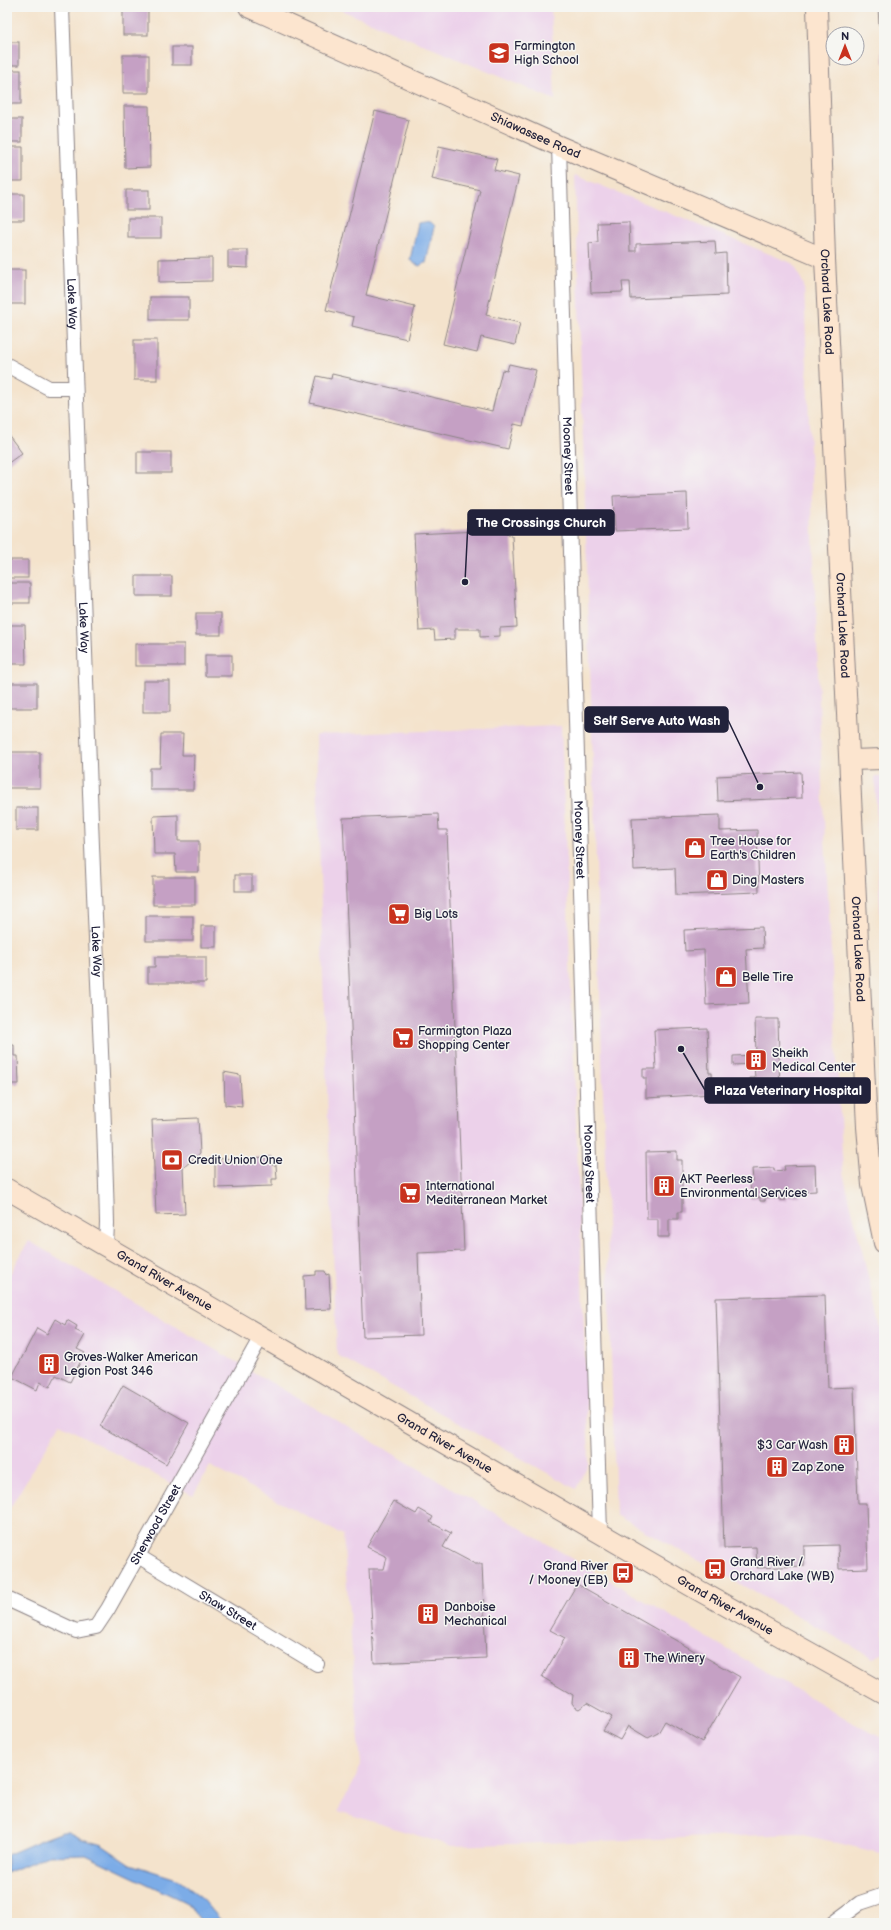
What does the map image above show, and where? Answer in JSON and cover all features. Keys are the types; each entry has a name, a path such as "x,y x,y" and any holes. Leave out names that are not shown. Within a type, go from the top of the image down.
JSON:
{"main road":[{"name":"Shiawassee Road","path":"249,7 559,146 825,259"},
{"name":"Orchard Lake Road","path":"817,7 825,259 867,1127 872,1185 884,1243"},
{"path":"850,760 884,759"},
{"name":"Grand River Avenue","path":"7,1189 600,1533 884,1694"}],"street":[{"name":"Lake Way","path":"62,7 74,388 93,869 103,1058 107,1223 106,1247"},
{"name":"Mooney Street","path":"559,146 600,1533"},
{"path":"7,365 49,388 74,388"},
{"name":"Sherwood Street","path":"7,1599 76,1630 96,1627 108,1609 261,1337"},
{"name":"Shaw Street","path":"138,1556 317,1664"},
{"path":"833,1923 860,1903 884,1895"}],"shaded area":[{"name":"Farmington High School","path":"334,7 551,7 555,100"},
{"path":"575,175 794,264 804,285 822,784 843,1173 884,1341 884,1653 873,1658 616,1515"},
{"path":"561,726 589,1463 576,1489 337,1355 324,1010 316,735"},
{"path":"875,776 884,776 884,1005"},
{"path":"29,1241 857,1725 884,1739 884,1854 800,1834 452,1846 338,1811 361,1766 343,1535 210,1466 193,1495 60,1424 7,1513 7,1279"}],"water":[{"path":"418,223 430,223 434,227 426,263 423,263 420,266 410,260"},
{"path":"63,1832 69,1832 82,1839 102,1845 130,1864 177,1879 201,1897 223,1923 203,1923 185,1902 86,1855 46,1856 7,1873 7,1855"}],"building":[{"path":"123,7 148,7 148,35 123,35"},
{"path":"878,7 884,7 884,25 879,25"},
{"path":"882,40 884,40 884,63 883,63"},
{"path":"7,42 19,42 19,65 7,65"},
{"path":"172,47 192,47 192,65 172,65"},
{"path":"123,55 149,55 149,93 123,93"},
{"path":"7,70 21,70 21,104 7,104"},
{"path":"124,106 149,106 150,167 125,168"},
{"path":"375,111 409,120 366,295 415,307 407,339 352,326 354,317 326,310"},
{"path":"7,119 22,119 22,142 7,142"},
{"path":"439,146 497,159 494,170 519,176 486,315 520,323 515,345 481,337 477,352 443,344 480,190 432,179"},
{"path":"10,147 23,147 23,181 7,181 7,158 10,158"},
{"path":"126,190 149,190 149,210 126,210"},
{"path":"7,194 24,194 24,220 7,220"},
{"path":"128,218 161,218 161,238 128,238"},
{"path":"629,222 630,251 636,251 636,244 715,241 716,254 726,253 727,295 631,299 630,282 622,282 623,292 591,293 589,243 598,242 597,223"},
{"path":"228,250 248,250 248,268 228,267"},
{"path":"212,258 212,281 159,282 159,259"},
{"path":"7,270 25,270 25,304 7,304"},
{"path":"150,297 189,297 189,320 150,320"},
{"path":"134,340 157,340 157,380 134,380"},
{"path":"509,364 536,370 523,426 514,424 508,449 310,403 317,376 331,379 332,374 492,411 502,370 507,371"},
{"path":"7,433 22,453 7,464"},
{"path":"137,452 171,452 171,473 137,473"},
{"path":"687,493 688,528 615,531 613,496"},
{"path":"500,530 512,536 517,627 500,628 500,636 480,637 480,629 455,629 455,639 435,640 434,630 419,631 414,534"},
{"path":"7,560 28,560 28,578 7,578"},
{"path":"136,576 172,576 172,596 136,596"},
{"path":"7,583 30,583 30,603 7,603"},
{"path":"196,613 221,613 221,635 196,635"},
{"path":"7,625 25,625 26,664 8,664"},
{"path":"135,644 184,644 184,666 135,666"},
{"path":"205,655 232,655 232,676 205,676"},
{"path":"143,681 170,681 170,712 143,712"},
{"path":"9,683 37,683 37,708 9,708"},
{"path":"161,734 183,734 182,755 194,755 193,790 150,790 150,768 160,768"},
{"path":"7,752 40,752 40,788 7,788"},
{"path":"801,772 802,798 718,801 717,776"},
{"path":"16,808 38,808 38,830 16,830"},
{"name":"Farmington Plaza Shopping Center","path":"438,814 439,830 447,830 464,1251 418,1253 421,1335 363,1337 343,818"},
{"path":"178,815 178,841 199,841 199,872 176,872 175,854 154,854 153,816"},
{"name":"Tree House for Earth's Children","path":"720,815 720,831 757,830 759,892 676,895 675,868 634,870 632,818"},
{"path":"235,875 252,875 252,891 235,891"},
{"path":"153,877 195,877 195,905 153,905"},
{"path":"146,916 193,916 193,941 146,941"},
{"path":"201,926 216,926 216,947 201,947"},
{"name":"Belle Tire","path":"762,927 763,948 746,949 749,1003 706,1005 704,950 685,951 684,930"},
{"path":"155,957 206,957 206,983 148,983 148,967 155,967"},
{"name":"Sheikh Medical Center","path":"755,1019 778,1019 780,1094 750,1095 750,1078 755,1078 754,1064 733,1065 733,1056 756,1055"},
{"path":"707,1028 709,1073 712,1073 713,1094 646,1098 646,1078 643,1078 643,1069 656,1069 654,1030"},
{"path":"7,1045 14,1045 14,1056 18,1056 19,1084 7,1084"},
{"path":"224,1072 240,1075 242,1107 225,1105"},
{"name":"Credit Union One","path":"198,1118 200,1153 183,1168 185,1214 156,1215 152,1120"},
{"name":"AKT Peerless Environmental Services","path":"677,1151 677,1160 682,1160 682,1212 678,1212 678,1219 669,1219 669,1237 658,1237 658,1219 647,1219 646,1152"},
{"path":"272,1157 272,1165 276,1165 277,1179 272,1179 272,1186 215,1188 215,1159"},
{"path":"815,1165 816,1191 800,1192 800,1196 786,1196 786,1200 779,1200 778,1197 765,1197 765,1201 760,1201 760,1197 751,1198 750,1181 753,1181 752,1169 774,1168 774,1171 785,1170 784,1166"},
{"path":"316,1271 325,1271 326,1275 329,1274 331,1309 305,1310 304,1276 316,1275"},
{"name":"Zap Zone","path":"825,1295 828,1388 854,1387 858,1503 866,1503 868,1568 839,1569 838,1545 804,1546 804,1566 757,1568 756,1547 724,1548 716,1298"},
{"name":"Groves-Walker American Legion Post 346","path":"55,1319 65,1325 67,1320 77,1326 75,1330 85,1335 77,1349 85,1353 70,1382 56,1375 50,1387 40,1382 37,1390 12,1377 37,1328 47,1334"},
{"path":"123,1385 189,1423 166,1464 100,1426"},
{"name":"Danboise Mechanical","path":"393,1501 416,1514 419,1509 433,1517 430,1522 451,1533 443,1547 475,1564 482,1564 486,1658 374,1663 369,1569 384,1569 387,1557 367,1547"},
{"name":"The Winery","path":"577,1584 740,1677 702,1742 665,1721 658,1733 648,1738 628,1726 620,1740 603,1731 612,1717 587,1703 579,1709 575,1707 572,1703 573,1695 542,1677 565,1638 550,1630"}],"place":[{"name":"Farmington High School","path":"499,53"},
{"name":"The Crossings Church","path":"465,582"},
{"name":"Self Serve Auto Wash","path":"760,787"},
{"name":"Tree House for Earth's Children","path":"695,848"},
{"name":"Ding Masters","path":"717,880"},
{"name":"Big Lots","path":"399,914"},
{"name":"Belle Tire","path":"726,977"},
{"name":"Farmington Plaza Shopping Center","path":"403,1038"},
{"name":"Plaza Veterinary Hospital","path":"681,1049"},
{"name":"Sheikh Medical Center","path":"756,1060"},
{"name":"Credit Union One","path":"172,1160"},
{"name":"AKT Peerless Environmental Services","path":"664,1186"},
{"name":"International Mediterranean Market","path":"410,1193"},
{"name":"Groves-Walker American Legion Post 346","path":"49,1364"},
{"name":"$3 Car Wash","path":"844,1445"},
{"name":"Zap Zone","path":"777,1467"},
{"name":"Grand River / Orchard Lake (WB)","path":"715,1569"},
{"name":"Grand River / Mooney (EB)","path":"623,1573"},
{"name":"Danboise Mechanical","path":"428,1614"},
{"name":"The Winery","path":"629,1658"}]}
